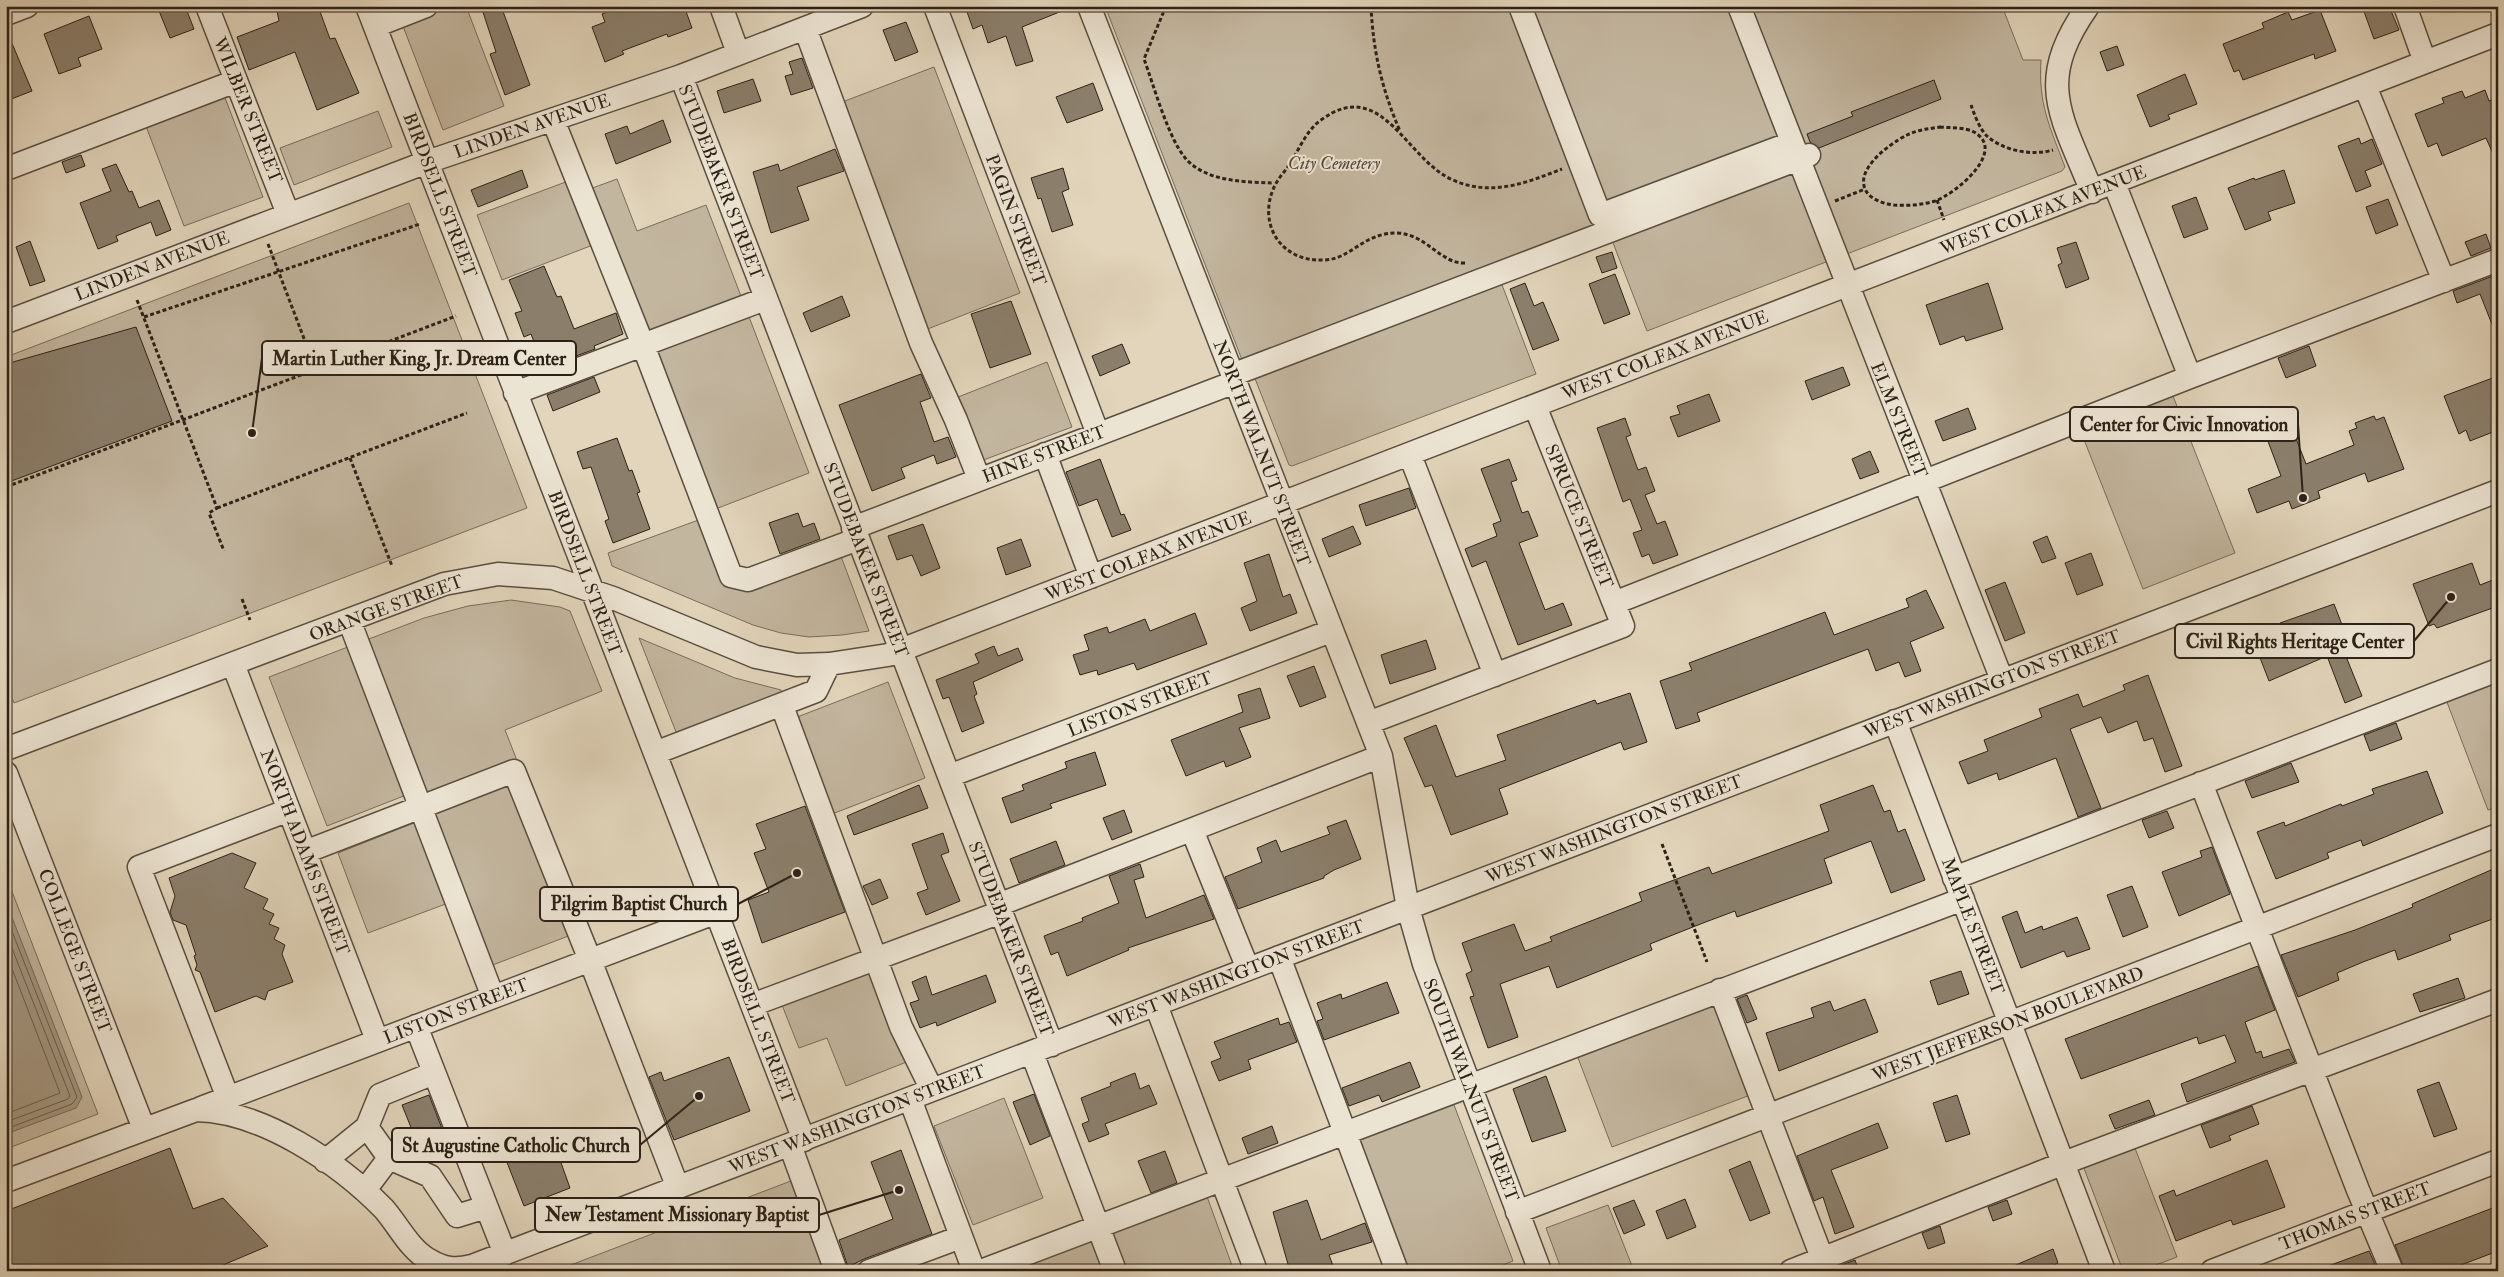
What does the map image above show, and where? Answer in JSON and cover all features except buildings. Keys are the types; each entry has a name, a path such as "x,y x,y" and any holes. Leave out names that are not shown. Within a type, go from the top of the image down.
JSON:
{"street":[{"path":"6,14 27,6"},
{"name":"WILBER STREET","path":"207,6 288,214"},
{"path":"371,16 426,6"},
{"path":"721,6 738,53"},
{"name":"LINDEN AVENUE","path":"6,322 427,162 681,76 862,6"},
{"name":"PAGIN STREET","path":"935,6 1098,434"},
{"name":"NORTH WALNUT STREET","path":"1089,6 1381,756 1408,908"},
{"path":"1520,6 1600,215 1799,152"},
{"name":"ELM STREET","path":"1739,6 1799,152 1846,285 2002,680"},
{"path":"2088,6 2072,29 2056,70 2057,100 2061,116 2092,192"},
{"path":"2405,6 2425,62"},
{"name":"BIRDSELL STREET","path":"371,16 590,590 752,1005 797,1142 836,1271"},
{"path":"805,28 921,343 956,420 979,479"},
{"name":"WEST COLFAX AVENUE","path":"829,664 858,661 901,651 2498,34"},
{"name":"STUDEBAKER STREET","path":"681,76 999,909 1098,1226 1115,1271"},
{"path":"6,169 236,81"},
{"path":"2365,86 2444,281"},
{"path":"553,120 643,345"},
{"name":"HINE STREET","path":"643,345 730,576 748,580 979,479 1098,434 1799,152"},
{"path":"2114,183 2190,377"},
{"path":"1614,603 2190,377 2498,260"},
{"path":"515,393 765,299"},
{"name":"SPRUCE STREET","path":"1496,675 1623,626 1535,406"},
{"path":"1045,454 1091,577"},
{"path":"1368,723 1496,675 1410,455"},
{"name":"WEST WASHINGTON STREET","path":"6,1181 196,1110 218,1111 250,1121 279,1134 326,1162 365,1190 428,1265 456,1270 506,1254 2498,491"},
{"name":"ORANGE STREET","path":"6,749 444,584 498,574 553,578 590,590 756,657 797,665 829,664"},
{"path":"349,620 422,806 493,997"},
{"name":"LISTON STREET","path":"949,776 1331,631"},
{"name":"NORTH ADAMS STREET","path":"233,664 377,1040"},
{"path":"655,753 782,706 816,691 829,664"},
{"path":"1954,878 2498,670"},
{"path":"782,706 874,958 901,1027 932,1090"},
{"name":"MAPLE STREET","path":"1895,721 2104,1271"},
{"path":"752,1005 999,909 1192,830 1381,756"},
{"path":"305,852 514,771 590,960 678,1188"},
{"name":"COLLEGE STREET","path":"6,773 144,1129"},
{"path":"2200,783 2311,1071 2392,1271"},
{"path":"228,1098 139,867 289,810"},
{"path":"1192,830 1248,970"},
{"name":"WEST JEFFERSON BOULEVARD","path":"1517,1212 2498,835"},
{"path":"981,1271 1963,899"},
{"name":"SOUTH WALNUT STREET","path":"1408,908 1424,964 1540,1271"},
{"name":"LISTON STREET","path":"196,1110 717,912"},
{"path":"1280,957 1397,1271"},
{"path":"1720,990 1825,1265"},
{"path":"1791,1271 1825,1265 2063,1163 2498,1000"},
{"path":"1156,1005 1256,1271"},
{"path":"416,1026 506,1254"},
{"path":"326,1162 367,1127 380,1095 434,1074"},
{"path":"910,1099 974,1271"},
{"path":"367,1127 389,1158 430,1176 457,1216 486,1207"},
{"path":"365,1190 389,1158"},
{"name":"THOMAS STREET","path":"2212,1271 2498,1161"},
{"path":"869,1271 961,1237"}],"path":[{"path":"1166,6 1144,59 1177,146 1187,160 1220,178 1240,182 1274,184"},
{"path":"1371,6 1372,31 1379,73 1400,133"},
{"path":"1971,106 1987,136 2003,146 2018,151 2036,152 2060,147"},
{"path":"1470,263 1461,263 1445,258 1429,244 1415,237 1400,233 1387,233 1369,238 1337,258 1326,260 1298,255 1285,248 1275,237 1269,225 1268,210 1274,184 1298,152 1312,127 1333,112 1345,108 1369,109 1382,115 1424,161 1452,180 1470,186 1489,189 1508,188 1579,163"},
{"path":"1940,127 1974,132 1983,140 1985,146 1983,157 1978,167 1958,188 1937,200 1920,204 1891,205 1877,201 1865,189 1863,181 1867,171 1879,154 1908,134 1940,127"},
{"path":"1983,140 1987,136"},
{"path":"1833,202 1865,189"},
{"path":"1937,200 1944,220"},
{"path":"144,317 420,224"},
{"path":"267,242 316,370"},
{"path":"137,300 217,508"},
{"path":"6,487 456,316"},
{"path":"224,551 209,513 217,508 467,413"},
{"path":"350,458 392,566"},
{"path":"242,599 250,620"},
{"path":"1662,844 1707,962"}],"green space":[{"path":"440,6 466,6 504,106 443,130 401,21"},
{"name":"City Cemetery","path":"1105,6 2002,6 2023,60 2041,60 2043,103 2065,167 2062,171 1647,331 1610,235 1244,365"},
{"path":"934,67 1020,293 925,330 837,104"},
{"path":"222,90 263,197 184,226 144,121"},
{"path":"378,111 392,147 294,185 280,148"},
{"path":"617,179 637,231 706,205 809,473 713,510 587,190"},
{"path":"571,180 598,243 502,280 477,215"},
{"path":"409,203 527,508 14,703 6,683 6,357"},
{"path":"1499,277 1536,374 1292,466 1289,465 1252,371"},
{"path":"1047,362 1072,427 978,462 953,399"},
{"path":"2171,391 2235,553 2143,589 2079,427"},
{"path":"704,518 725,578 839,551 869,631 809,637 781,633 753,625 612,566 608,553"},
{"path":"511,600 560,607 570,611 602,691 505,730 584,930 477,971 451,902 368,933 338,853 429,817 419,790 327,826 269,677 424,618 468,606"},
{"path":"639,638 735,678 781,690 784,697 678,737"},
{"path":"2498,677 2498,807 2488,810 2445,697"},
{"path":"888,682 925,778 827,816 792,719"},
{"path":"6,876 98,1114 6,1149"},
{"path":"872,965 909,1061 846,1086 827,1038 799,1048 780,1000"},
{"path":"1716,996 1753,1094 1612,1147 1575,1050"},
{"path":"1451,1097 1513,1261 1488,1271 1403,1271 1352,1135"},
{"path":"1004,1098 1043,1198 973,1225 934,1126"},
{"path":"2133,1143 2177,1257 2140,1271 2123,1271 2082,1163"},
{"path":"796,1179 830,1271 555,1271"},
{"path":"1205,1191 1234,1271 995,1271"},
{"path":"1608,1205 1634,1271 1562,1271 1546,1228"}],"water":[{"path":"6,902 82,1097 76,1108 6,1134"}],"place":[{"name":"Martin Luther King, Jr. Dream Center","path":"252,433"},
{"name":"Center for Civic Innovation","path":"2303,498"},
{"name":"Civil Rights Heritage Center","path":"2451,597"},
{"name":"Pilgrim Baptist Church","path":"797,873"},
{"name":"St Augustine Catholic Church","path":"699,1096"},
{"name":"New Testament Missionary Baptist","path":"899,1190"}]}
